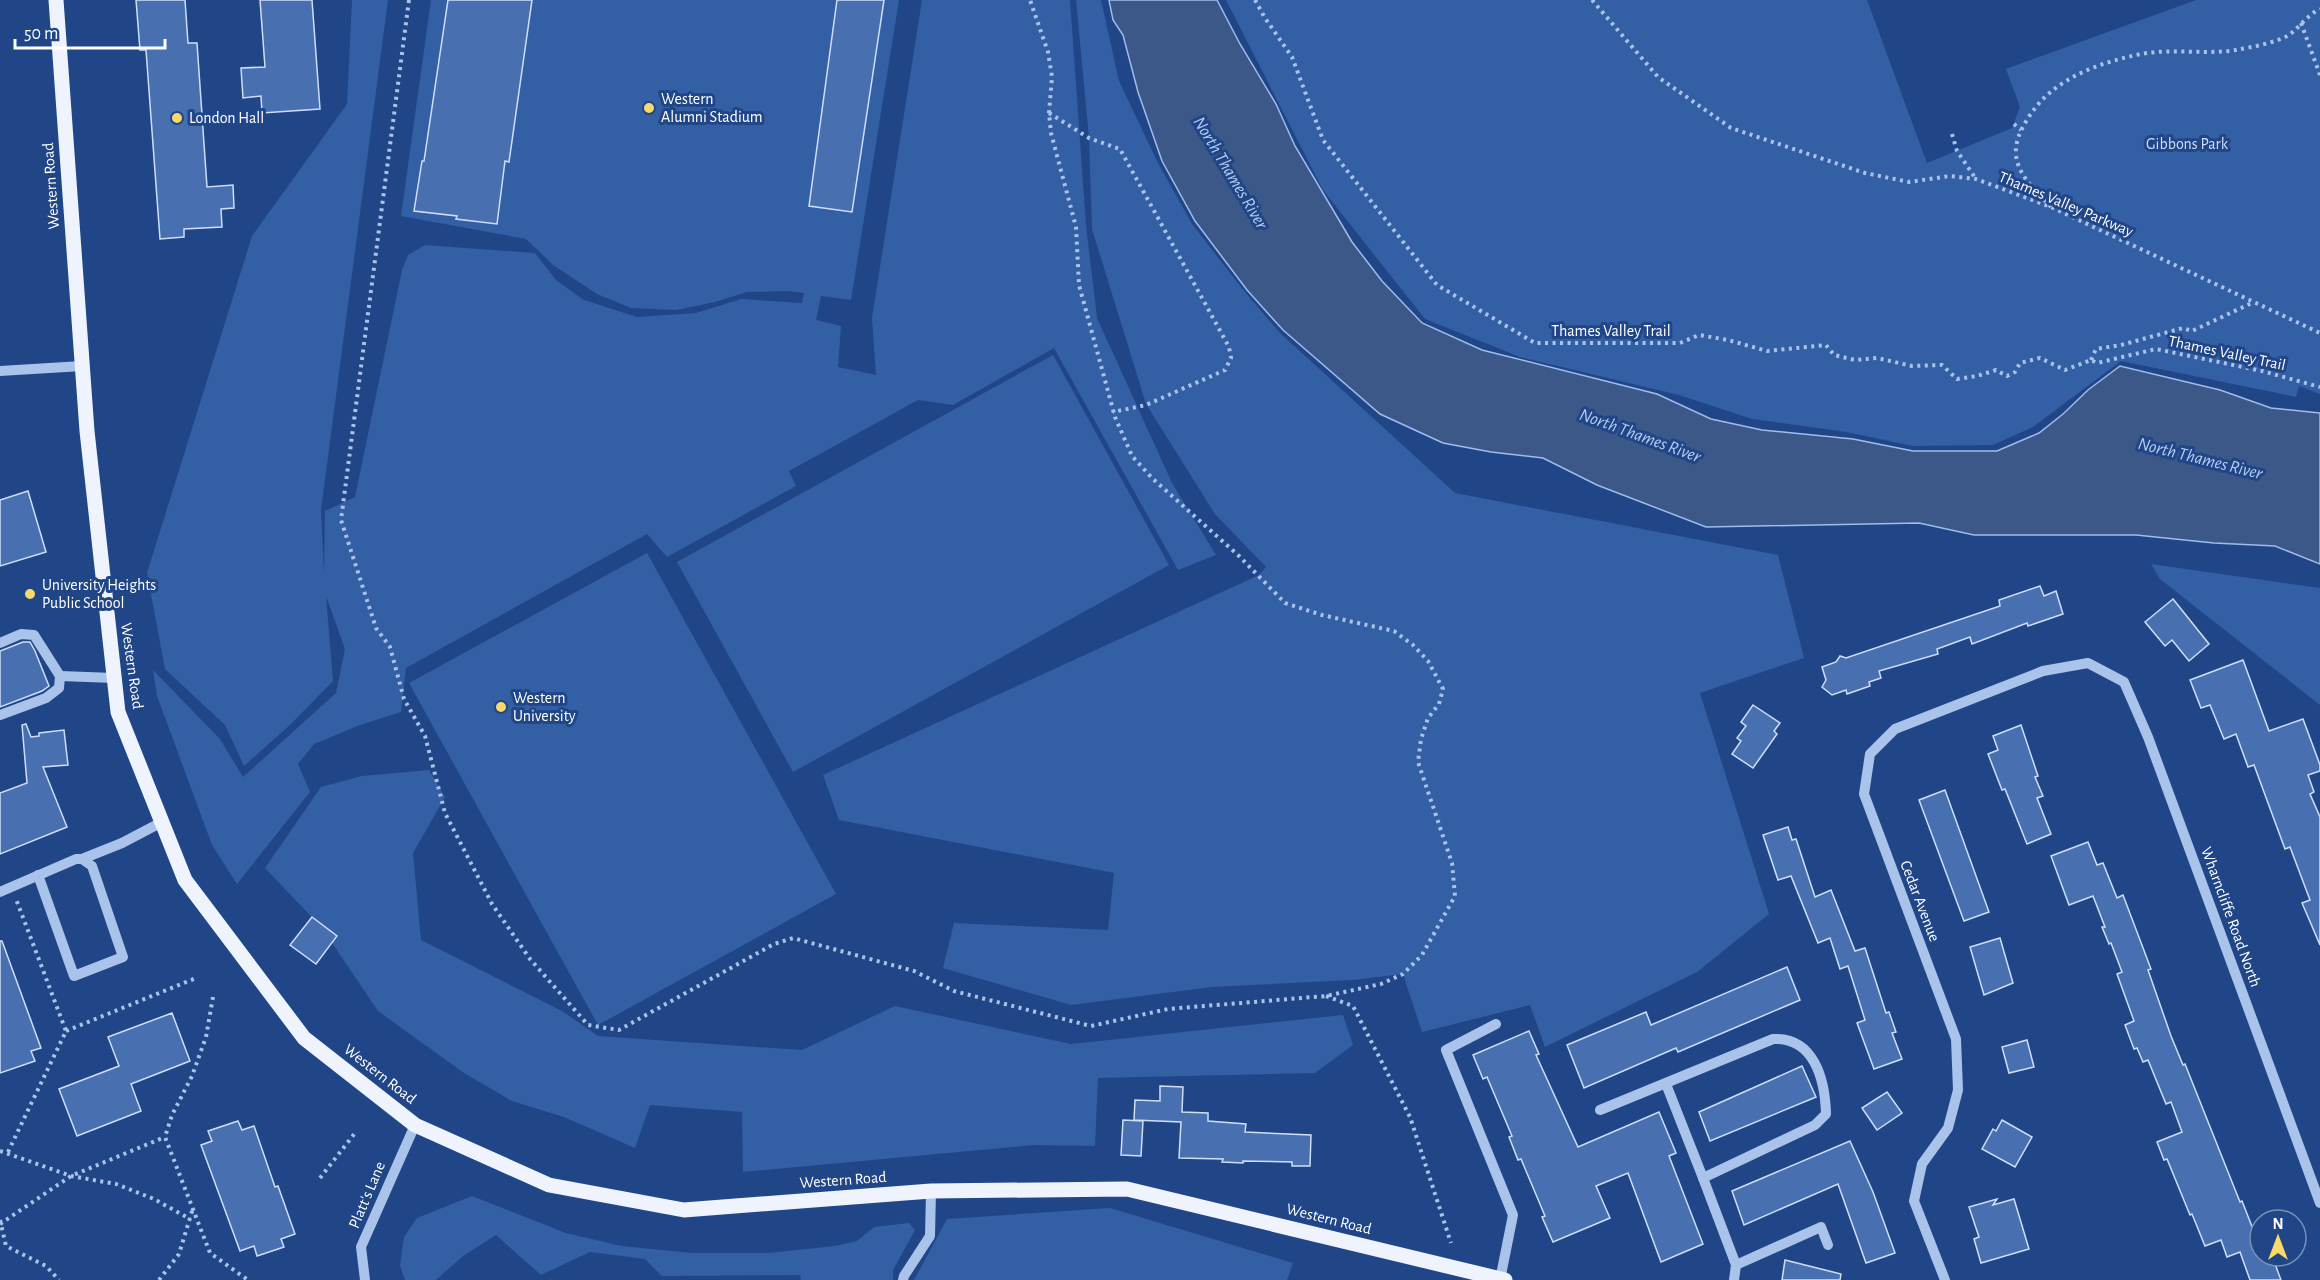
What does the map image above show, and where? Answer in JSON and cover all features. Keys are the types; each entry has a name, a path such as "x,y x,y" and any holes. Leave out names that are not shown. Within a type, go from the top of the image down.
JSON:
{"main road":[{"name":"Western Road","path":"56,0 87,431 118,712 185,880 304,1038 415,1125 549,1185 684,1210 931,1191 1127,1189 1502,1280"}],"street":[{"path":"0,370 82,366"},
{"path":"0,643 21,634 34,635 60,676 59,688 46,699 0,715"},
{"name":"Wharncliffe Road North","path":"2088,663 2124,682 2148,737 2320,1203"},
{"name":"Cedar Avenue","path":"1945,1280 1914,1201 1922,1164 1948,1128 1958,1090 1956,1039 1864,794 1870,754 1895,729 2043,671 2088,663"},
{"path":"60,676 114,678"},
{"path":"0,892 76,859 82,859 122,843 162,822"},
{"path":"38,875 74,976 123,957 92,866 82,859"},
{"path":"1496,1024 1446,1050 1513,1215 1502,1280"},
{"path":"1600,1110 1773,1039 1786,1039 1801,1046 1813,1058 1826,1096 1826,1113 1815,1125 1703,1178"},
{"path":"1666,1084 1736,1265 1734,1280"},
{"name":"Platt's Lane","path":"365,1280 361,1247 415,1125"},
{"path":"903,1280 930,1236 931,1191"},
{"path":"1736,1265 1821,1227 1828,1245"}],"path":[{"path":"408,0 341,520 376,628 390,647 404,699 425,736 445,813 492,904 530,959 588,1025 619,1030 774,944 793,938 914,971 954,992 1091,1026 1168,1009 1326,996 1380,984 1403,974 1422,955 1455,896 1452,863 1418,762 1421,739 1428,718 1439,704 1443,689 1428,661 1413,645 1394,631 1322,615 1285,603 1232,550 1152,478 1132,456 1113,412 1079,285 1076,227 1051,133 1049,112 1052,77 1048,52 1030,0"},
{"name":"Thames Valley Trail","path":"1255,0 1292,57 1323,140 1437,285 1535,343 1680,343 1699,335 1767,351 1826,345 1834,355 1855,360 1877,358 1912,366 1942,365 1957,380 1996,370 2007,376 2015,372 2020,363 2040,358 2065,370 2091,360 2097,363 2156,349 2262,371 2320,387"},
{"name":"Thames Valley Parkway","path":"1592,0 1658,77 1731,128 1865,173 1909,182 1950,176 1976,179 2051,207 2320,333"},
{"path":"2051,207 2026,180 2016,156 2019,133 2034,109 2057,86 2082,72 2142,54 2235,50 2288,35 2312,13 2320,9"},
{"path":"2301,23 2320,75"},
{"path":"1049,112 1089,138 1120,149 1229,347 1231,358 1225,370 1146,405 1113,412"},
{"path":"2014,124 2021,130"},
{"path":"1952,134 1957,151 1976,179"},
{"path":"2091,360 2096,349 2121,345 2183,328 2192,331 2254,302"},
{"path":"8,902 16,899 66,1031"},
{"path":"8,1152 66,1031 196,978"},
{"path":"1326,996 1353,1006 1410,1117 1451,1243"},
{"path":"213,997 206,1037 192,1076 171,1115 165,1137 210,1253 247,1279"},
{"path":"320,1178 355,1133"},
{"path":"59,1280 46,1266 6,1246 0,1222 71,1176 165,1137"},
{"path":"0,1150 71,1176 116,1184 154,1199 190,1219"},
{"path":"159,1280 179,1254 193,1207"},
{"path":"238,1280 247,1279"}],"green space":[{"path":"352,0 388,0 321,510 324,575 325,511 355,497 402,270 408,255 425,245 535,253 556,280 584,300 637,317 696,313 741,299 802,303 804,293 747,292 715,302 676,310 631,308 597,294 553,265 526,239 401,216 431,0 899,0 851,300 821,296 816,320 841,326 838,367 876,375 872,318 922,0 1070,0 1086,225 1097,318 1172,483 1216,555 1178,570 1054,348 953,405 918,400 789,471 796,486 667,557 647,534 406,668 401,712 360,725 314,744 298,764 310,792 237,884 212,845 157,696 153,670 220,739 243,777 336,693 345,649 326,596 333,681 291,724 244,766 225,725 165,669 147,573 252,236 347,104"},
{"path":"1076,0 1101,0 1119,81 1158,163 1192,224 1279,332 1455,493 1778,555 1804,658 1700,693 1769,914 1697,972 1545,1047 1530,1005 1422,1032 1403,974 1353,980 1212,987 1071,1005 943,968 954,923 1108,930 1114,873 839,820 823,775 1259,575 1266,567 1215,514 1146,404 1092,229 1089,138"},
{"name":"Gibbons Park","path":"1226,0 1867,0 1927,163 2012,128 2020,107 2006,69 2196,0 2320,0 2320,394 2299,386 2296,397 2121,361 2033,427 1993,445 1913,446 1846,432 1752,419 1679,395 1520,357 1425,319 1323,190"},
{"path":"1053,355 1169,565 793,772 677,562"},
{"path":"647,553 836,894 598,1025 409,683"},
{"path":"2151,564 2320,588 2320,705 2160,579"},
{"path":"429,770 445,797 413,853 421,940 562,1011 598,1036 802,1050 895,1006 1071,1044 1343,1015 1353,1045 1315,1073 1098,1078 1095,1146 1034,1145 743,1172 742,1112 650,1105 635,1148 564,1117 512,1101 464,1073 378,1011 322,928 265,868 321,787 362,776"},
{"path":"472,1196 566,1233 621,1246 692,1253 768,1253 835,1246 857,1241 874,1227 909,1223 915,1230 893,1270 893,1280 801,1280 800,1275 662,1276 645,1259 590,1252 541,1275 496,1235 463,1256 436,1280 405,1280 400,1266 404,1237 417,1218"},
{"path":"1110,1208 1293,1263 1287,1280 914,1280 947,1219"}],"water":[{"name":"North Thames River","path":"1109,0 1217,0 1276,104 1295,146 1352,242 1382,281 1422,323 1482,350 1657,394 1711,419 1762,430 1853,439 1913,451 1997,451 2039,433 2088,390 2120,366 2220,390 2271,408 2320,413 2320,564 2275,546 2214,543 2136,535 1974,535 1919,523 1706,527 1597,485 1543,458 1443,443 1380,414 1283,330 1247,290 1195,221 1162,161 1138,92 1123,35 1113,20"}],"building":[{"name":"London Hall","path":"136,0 185,0 188,43 197,43 207,187 233,185 234,208 221,209 222,227 184,229 184,237 160,239 146,50 140,50"},
{"name":"London Hall","path":"260,0 312,0 320,109 262,113 261,96 243,98 241,68 265,67"},
{"path":"448,0 532,0 509,162 505,161 497,224 414,211 422,161 424,161"},
{"path":"837,0 884,0 852,212 809,206"},
{"path":"28,491 46,552 0,566 0,500"},
{"path":"2040,586 2044,596 2056,591 2063,614 2028,626 2027,623 1972,644 1970,637 1937,649 1938,654 1879,671 1881,678 1869,682 1870,686 1847,694 1846,690 1832,695 1822,687 1826,680 1822,667 1836,662 1840,656 1846,658 2000,606 1999,600"},
{"path":"2173,599 2209,644 2189,661 2172,640 2165,646 2145,622"},
{"path":"23,642 30,642 49,686 42,691 0,707 0,651"},
{"path":"2243,660 2269,731 2303,719 2320,765 2320,771 2308,775 2314,792 2310,794 2320,817 2320,945 2302,903 2310,900 2290,847 2285,849 2254,765 2248,767 2236,734 2224,739 2210,705 2201,708 2190,680"},
{"path":"1753,705 1780,723 1774,731 1777,734 1753,768 1732,754 1741,741 1737,738 1746,726 1741,722"},
{"path":"26,724 31,737 39,736 39,733 64,730 68,765 43,767 67,827 0,854 0,793 27,783 22,725"},
{"path":"2021,725 2038,776 2035,777 2043,796 2037,798 2051,834 2027,844 1988,754 1998,750 1993,736"},
{"path":"1945,790 1989,912 1964,921 1919,800"},
{"path":"1788,827 1792,840 1796,839 1815,897 1831,890 1855,951 1865,948 1886,1013 1889,1012 1896,1032 1892,1033 1902,1059 1874,1069 1857,1023 1865,1020 1848,966 1840,969 1830,938 1818,943 1791,876 1778,880 1763,835"},
{"path":"2088,842 2097,865 2103,863 2117,898 2123,895 2151,969 2148,970 2171,1036 2183,1065 2185,1064 2240,1202 2242,1201 2248,1216 2248,1268 2276,1268 2281,1280 2250,1280 2240,1252 2227,1257 2221,1240 2205,1246 2167,1159 2164,1160 2157,1142 2182,1132 2171,1102 2166,1104 2148,1060 2143,1062 2137,1048 2134,1049 2125,1025 2134,1021 2117,974 2122,972 2102,927 2105,927 2093,896 2069,905 2051,856"},
{"path":"312,917 337,936 316,964 290,945"},
{"path":"2000,938 2013,983 1984,995 1970,947"},
{"path":"0,941 2,941 41,1048 31,1051 35,1061 0,1073"},
{"path":"1787,967 1800,1000 1678,1052 1676,1048 1584,1088 1567,1045 1646,1012 1651,1025"},
{"path":"172,1013 190,1061 131,1084 141,1111 77,1136 59,1089 119,1066 108,1037"},
{"path":"1529,1031 1539,1054 1536,1055 1578,1147 1659,1112 1676,1153 1669,1156 1703,1244 1661,1262 1628,1173 1596,1186 1610,1218 1553,1242 1542,1217 1545,1216 1521,1159 1518,1160 1509,1137 1512,1136 1487,1077 1483,1079 1473,1055"},
{"path":"2027,1040 2034,1067 2009,1073 2002,1047"},
{"path":"1802,1066 1816,1097 1710,1141 1699,1112"},
{"path":"1160,1086 1183,1087 1182,1112 1208,1113 1208,1121 1246,1124 1245,1132 1311,1135 1310,1166 1292,1166 1292,1162 1243,1161 1243,1163 1222,1162 1223,1159 1179,1158 1181,1122 1134,1120 1135,1100 1160,1101"},
{"path":"1887,1092 1902,1113 1877,1130 1862,1108"},
{"path":"1123,1120 1143,1121 1141,1156 1121,1155"},
{"path":"2002,1120 2032,1137 2015,1167 1982,1149 1993,1129 1996,1131"},
{"path":"238,1121 242,1130 254,1126 275,1187 278,1186 295,1234 281,1239 284,1247 257,1256 254,1246 240,1251 201,1145 212,1141 208,1131"},
{"path":"1850,1141 1873,1192 1895,1253 1866,1263 1838,1184 1744,1225 1732,1191"},
{"path":"1997,1199 1993,1205 2014,1199 2029,1249 1981,1263 1974,1239 1979,1237 1969,1207"},
{"path":"1785,1260 1841,1274 1840,1280 1782,1280"}],"place":[{"name":"Western Alumni Stadium","path":"649,108"},
{"name":"London Hall","path":"177,118"},
{"name":"University Heights Public School","path":"30,594"},
{"name":"Western University","path":"501,707"}]}
